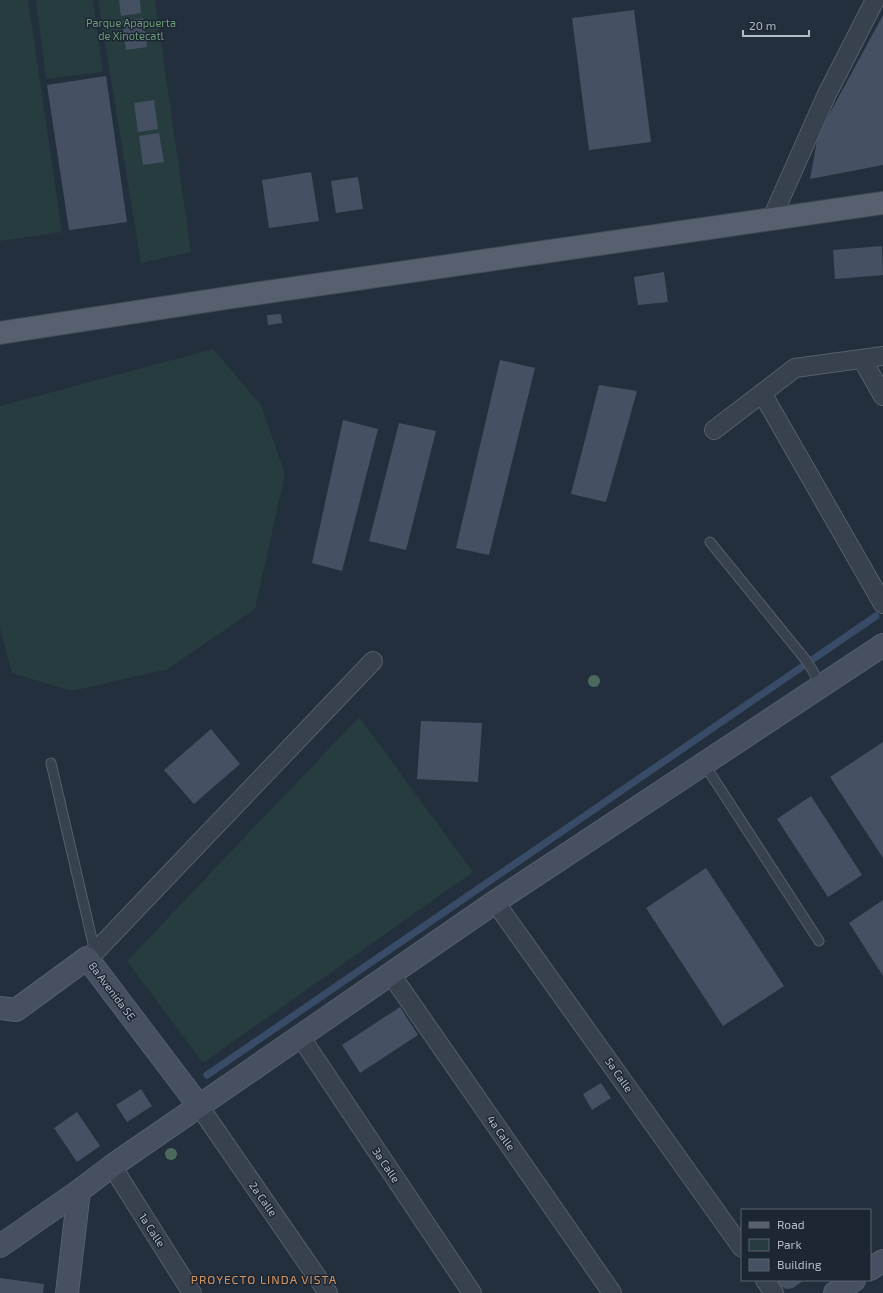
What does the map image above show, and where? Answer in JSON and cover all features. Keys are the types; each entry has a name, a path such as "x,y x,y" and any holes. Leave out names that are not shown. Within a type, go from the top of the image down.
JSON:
{"main road":[{"path":"0,333 248,295 883,203"},
{"path":"0,1246 112,1166 390,973 883,644"},
{"name":"8a Avenida SE","path":"5,1013 91,955 199,1106"},
{"path":"67,1293 79,1191"},
{"path":"871,1268 883,1261"},
{"path":"835,1293 853,1281"}],"street":[{"path":"771,220 827,94 875,0"},
{"path":"714,430 795,368 883,356"},
{"path":"862,359 883,396"},
{"path":"762,393 883,604"},
{"path":"91,955 373,661"},
{"name":"5a Calle","path":"495,902 741,1247"},
{"name":"4a Calle","path":"390,973 612,1293"},
{"name":"3a Calle","path":"300,1036 472,1293"},
{"name":"2a Calle","path":"199,1106 328,1293"},
{"name":"1a Calle","path":"112,1166 192,1293"},
{"path":"766,1281 774,1293"}],"lane":[{"path":"710,542 805,659 820,686"},
{"path":"51,763 91,955"},
{"path":"705,763 819,941"}],"green space":[{"path":"0,0 28,0 62,232 0,241"},
{"path":"36,0 93,0 103,72 46,79"},
{"name":"Parque Apapuerta de Xinotecatl","path":"98,0 155,0 191,252 141,263"},
{"path":"213,349 261,405 285,474 255,609 168,669 72,691 12,673 0,628 0,406"},
{"path":"359,717 473,872 203,1063 127,961"}],"building":[{"path":"119,0 140,0 141,13 121,16"},
{"path":"634,10 651,142 589,150 572,18"},
{"path":"883,15 883,165 810,179 818,135"},
{"path":"143,18 147,47 126,50 122,21"},
{"path":"106,76 127,222 69,230 47,85"},
{"path":"154,100 158,129 138,132 134,103"},
{"path":"159,133 164,162 143,165 139,136"},
{"path":"311,172 319,221 269,228 262,180"},
{"path":"358,177 363,209 336,213 331,181"},
{"path":"882,246 883,275 835,279 833,250"},
{"path":"664,272 668,302 638,305 634,277"},
{"path":"281,314 282,323 268,325 267,315"},
{"path":"500,360 535,368 489,555 456,548"},
{"path":"599,385 637,391 606,502 571,494"},
{"path":"343,420 378,429 342,571 312,563"},
{"path":"399,423 436,431 406,550 369,541"},
{"path":"421,721 482,723 478,782 417,779"},
{"path":"211,729 240,764 194,804 164,770"},
{"path":"883,742 883,858 830,777"},
{"path":"811,796 862,875 828,897 777,819"},
{"path":"706,868 784,986 723,1026 646,908"},
{"path":"883,900 883,976 849,923"},
{"path":"400,1007 418,1035 360,1073 342,1045"},
{"path":"601,1083 611,1098 592,1110 583,1094"},
{"path":"141,1089 152,1106 127,1122 116,1105"},
{"path":"77,1112 100,1146 77,1162 54,1128"},
{"path":"0,1278 44,1284 43,1293 0,1293"},
{"path":"777,1281 803,1281 793,1288 786,1289 779,1285"}],"waterway":[{"path":"207,1075 876,616"}],"district":[{"name":"PROYECTO LINDA VISTA","path":"264,1280"}]}
